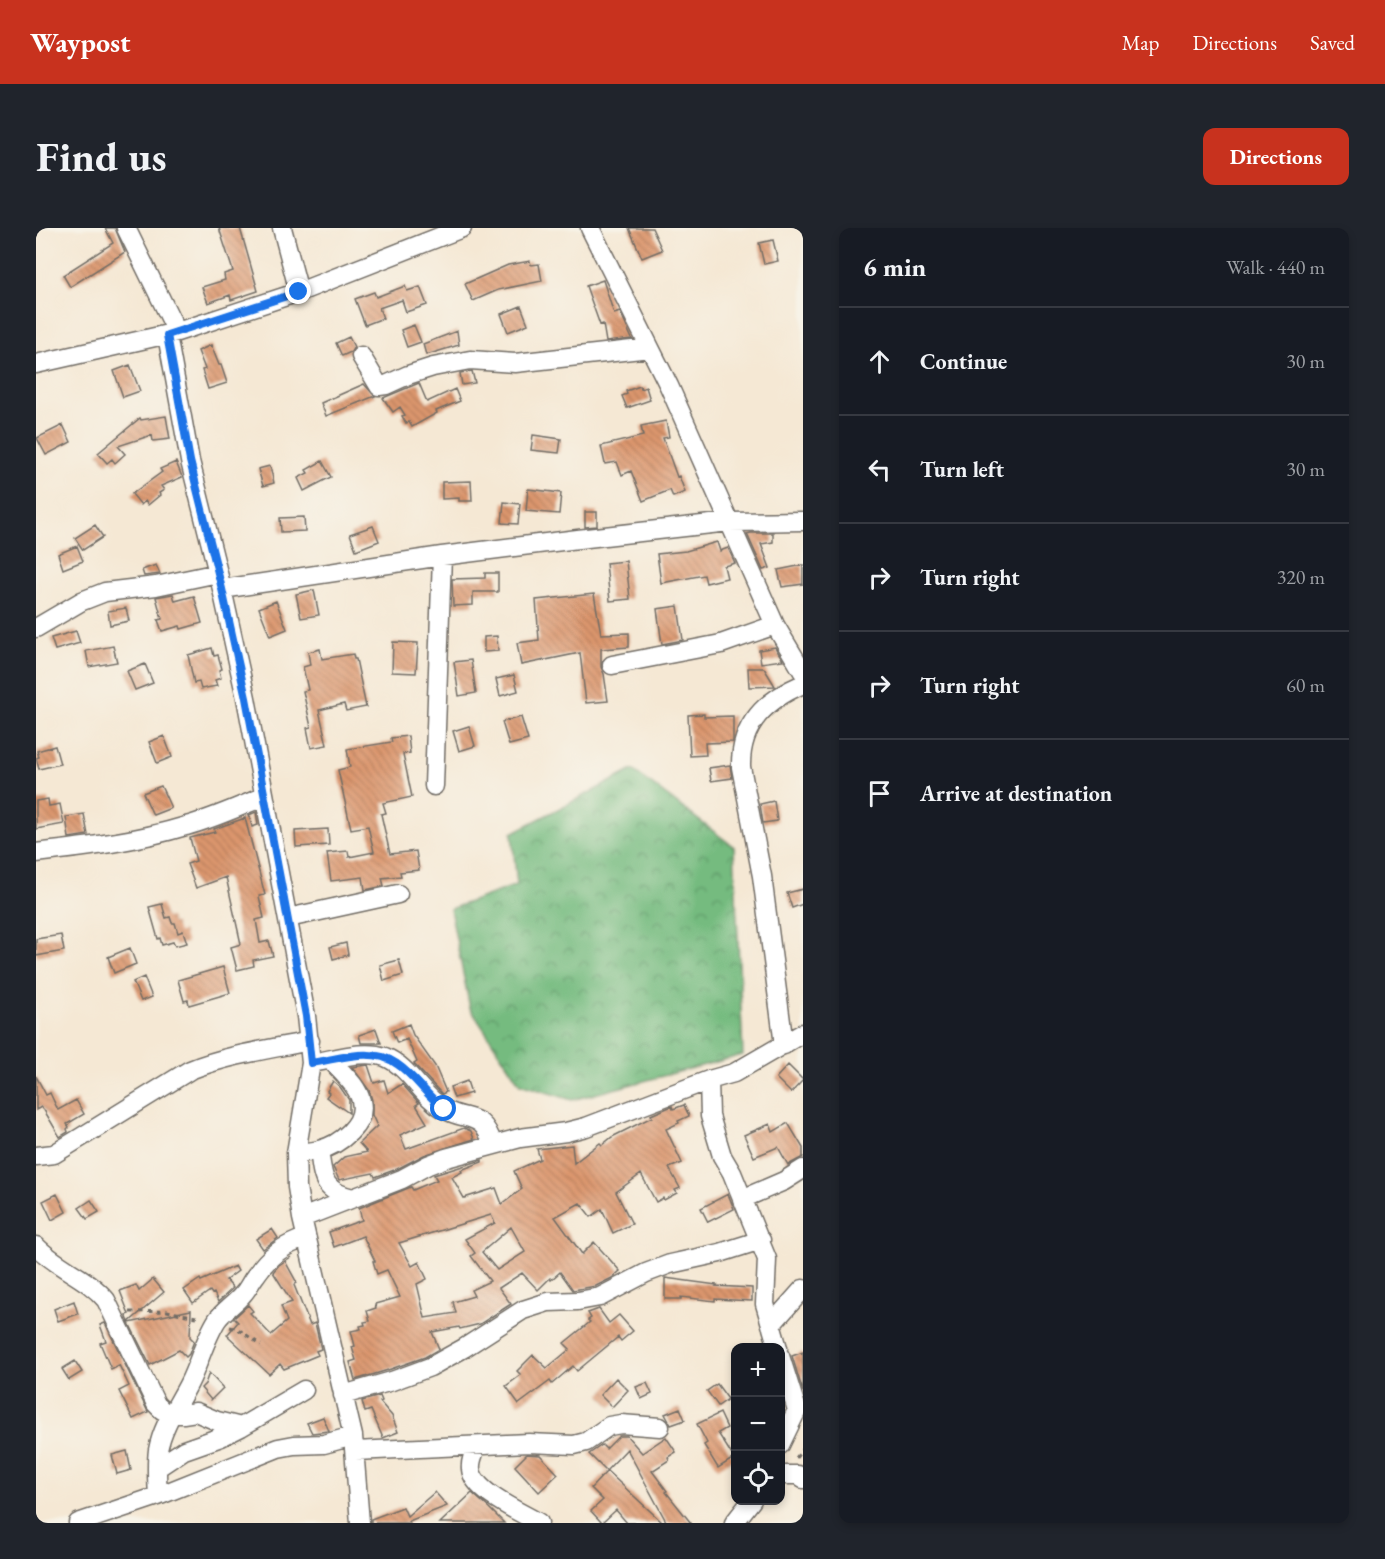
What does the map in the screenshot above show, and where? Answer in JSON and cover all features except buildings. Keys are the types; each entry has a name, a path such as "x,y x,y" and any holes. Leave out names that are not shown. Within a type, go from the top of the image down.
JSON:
{"street":[{"path":"126,228 172,333 190,461 246,698 263,797 288,918 310,1041 311,1063 296,1153 297,1187 306,1238 354,1444 360,1523"},
{"path":"282,228 299,292"},
{"path":"36,364 172,333 299,292 462,228"},
{"path":"590,228 669,386 775,625 803,672"},
{"path":"361,356 379,386 433,367 470,360 515,363 650,348"},
{"path":"36,628 105,592 220,581 729,522 803,521"},
{"path":"434,786 442,556"},
{"path":"612,665 721,644 775,625"},
{"path":"784,1045 762,876 741,767 741,755 748,732 764,707 776,697 803,684"},
{"path":"36,853 114,843 156,834 187,826 263,797"},
{"path":"288,918 398,894"},
{"path":"302,1218 402,1179 428,1165 520,1138 586,1127 734,1073 803,1033"},
{"path":"36,1156 54,1154 190,1070 261,1050 310,1041"},
{"path":"311,1063 369,1054 384,1057 398,1064 434,1102 444,1109 482,1123 489,1131 493,1145"},
{"path":"296,1153 319,1150 334,1144 357,1123 362,1112 362,1101 357,1090 331,1060"},
{"path":"710,1080 710,1116 722,1156 732,1173 767,1259 765,1304 777,1343"},
{"path":"319,1150 323,1178 327,1186 339,1195 353,1198"},
{"path":"742,1199 784,1181 803,1169"},
{"path":"158,1496 158,1449 171,1413 191,1380 216,1322 223,1312 244,1293 257,1273 275,1254 286,1246 306,1238"},
{"path":"343,1395 430,1367 523,1310 548,1302 578,1301 600,1297 646,1272 761,1240"},
{"path":"36,1246 98,1291 114,1312 156,1404 162,1410 183,1414 196,1412 216,1421 241,1427"},
{"path":"771,1325 803,1289"},
{"path":"785,1369 800,1407 785,1436"},
{"path":"157,1468 184,1450 221,1437 304,1390"},
{"path":"78,1523 158,1496 278,1448 294,1445 477,1446 529,1443 554,1446 586,1442 609,1426 621,1424 660,1427"},
{"path":"477,1446 472,1457 471,1470 477,1483 489,1494 539,1523"},
{"path":"785,1475 798,1475 803,1479"},
{"path":"734,1523 748,1505"}],"path":[{"path":"114,1312 167,1311 238,1329 261,1345"}],"green space":[{"path":"633,770 734,847 743,1055 572,1100 520,1084 470,1008 450,909 517,885 512,833"}],"route":[{"path":"299,292 167,335 190,461 246,698 306,1016 311,1063 369,1054 384,1057 398,1064 434,1102 444,1109"}]}
